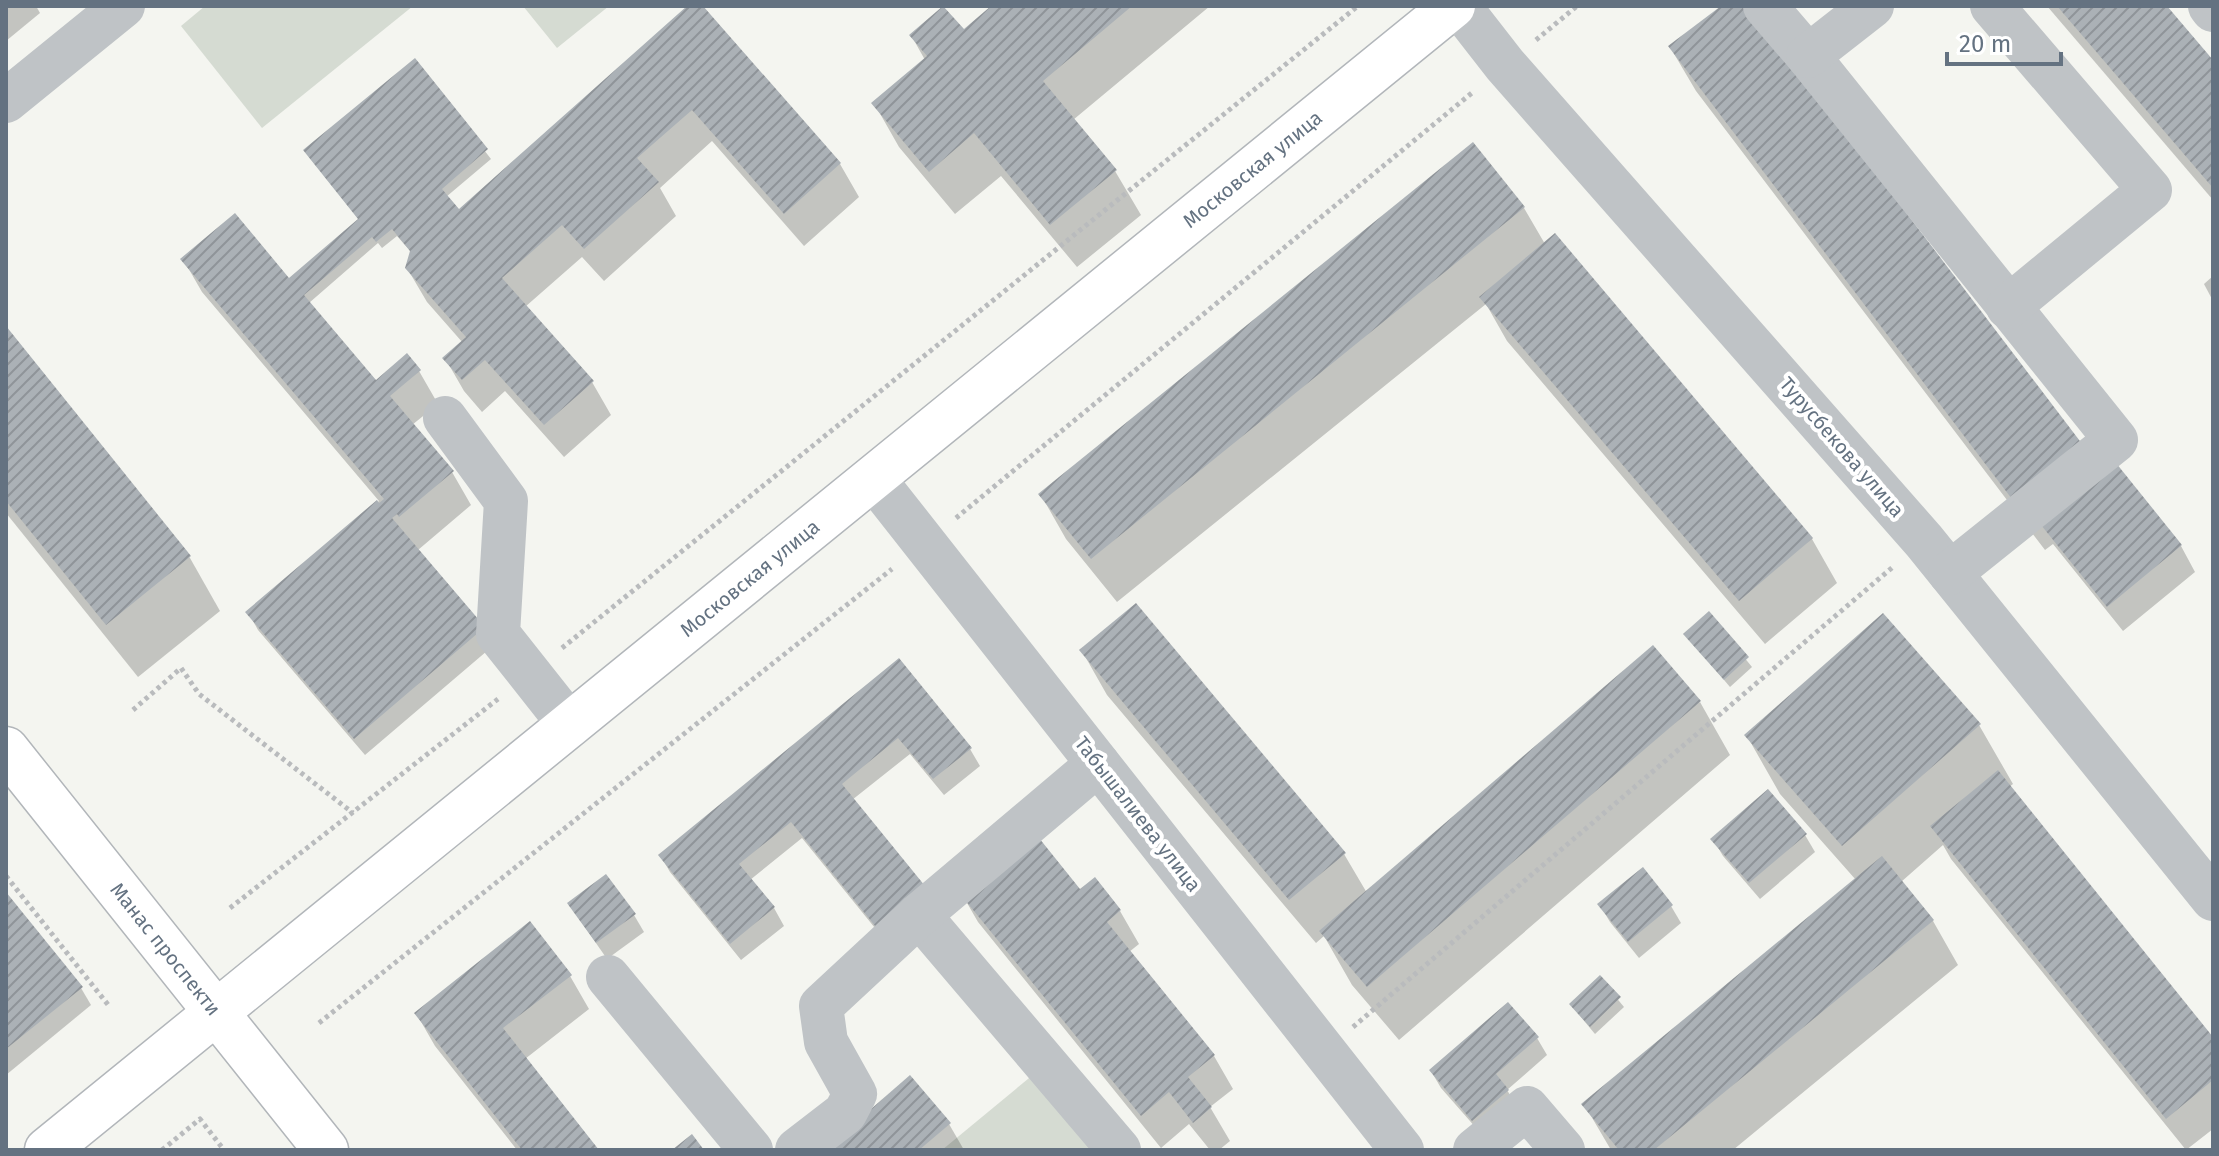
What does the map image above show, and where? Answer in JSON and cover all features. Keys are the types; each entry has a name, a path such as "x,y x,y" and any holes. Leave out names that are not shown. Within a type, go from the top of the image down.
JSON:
{"main road":[{"name":"Московская улица","path":"47,1150 1456,6"},
{"name":"Манас проспекти","path":"6,749 326,1150"}],"street":[{"path":"6,101 123,6"},
{"name":"Турусбекова улица","path":"1456,6 1937,557 2213,899"},
{"path":"1765,6 2116,440 1937,557"},
{"path":"1808,56 1872,6"},
{"path":"1992,6 2150,190 2008,307"},
{"path":"445,418 506,501 498,634 570,725"},
{"name":"Табышалиева улица","path":"874,479 1402,1150"},
{"path":"797,1150 845,1113 855,1094 826,1042 821,1006 919,915 1098,764"},
{"path":"919,915 1119,1150"},
{"path":"608,977 751,1150"},
{"path":"1475,1150 1527,1108 1563,1150"}],"path":[{"path":"230,908 529,674 1358,6"},
{"path":"1325,1051 1937,557"},
{"path":"133,710 181,668 199,694 353,813"},
{"path":"6,876 109,1006"},
{"path":"162,1150 200,1119 224,1150"}],"shaded area":[{"path":"205,6 413,6 262,128 181,26"},
{"path":"523,6 609,6 557,48"},
{"path":"1034,1074 1096,1150 942,1150"}],"building":[{"path":"687,6 703,6 841,163 784,214 692,110 637,158 659,182 584,249 562,225 502,278 594,381 544,425 485,360 462,380 442,358 466,337 405,268 410,251 392,229 376,242 372,237 304,295 376,380 407,353 421,370 390,396 454,471 399,517 397,514 392,518 485,627 354,739 245,612 377,500 379,503 384,499 180,259 235,213 289,278 358,219 303,150 415,58 488,149 442,189 459,209"},
{"path":"943,6 964,29 991,6 1132,6 1043,81 1117,170 1050,225 974,133 929,172 871,103 927,56 909,35"},
{"path":"1721,6 1749,6 2089,453 2018,507 1668,46"},
{"path":"2057,6 2167,6 2213,60 2213,188"},
{"path":"1473,142 1525,207 1091,559 1038,494"},
{"path":"1555,233 1813,538 1739,601 1479,297"},
{"path":"6,326 191,556 106,625 6,501"},
{"path":"2112,458 2182,545 2107,607 2037,520"},
{"path":"1136,603 1346,853 1289,900 1079,650"},
{"path":"1709,611 1749,657 1724,680 1683,634"},
{"path":"1883,613 1981,724 1842,846 1744,735"},
{"path":"1653,645 1701,701 1367,987 1319,931"},
{"path":"899,658 972,748 933,779 898,738 842,784 934,897 884,937 791,822 739,864 775,907 730,944 658,855"},
{"path":"1998,770 2213,1037 2213,1080 2166,1119 1930,826"},
{"path":"1768,789 1807,834 1749,883 1710,839"},
{"path":"1031,828 1080,889 1095,877 1121,910 1107,922 1215,1055 1188,1077 1212,1107 1193,1123 1169,1092 1141,1116 956,889"},
{"path":"1882,856 1934,920 1654,1150 1619,1150 1581,1104"},
{"path":"1643,867 1673,905 1628,942 1597,904"},
{"path":"606,874 636,914 596,943 567,903"},
{"path":"6,892 83,987 6,1049"},
{"path":"530,921 572,975 503,1028 599,1150 522,1150 414,1013"},
{"path":"1600,975 1621,997 1590,1027 1569,1004"},
{"path":"1508,1002 1539,1037 1496,1074 1509,1090 1472,1121 1429,1070"},
{"path":"910,1075 951,1123 919,1150 824,1150"},
{"path":"692,1134 704,1150 672,1150"}]}
